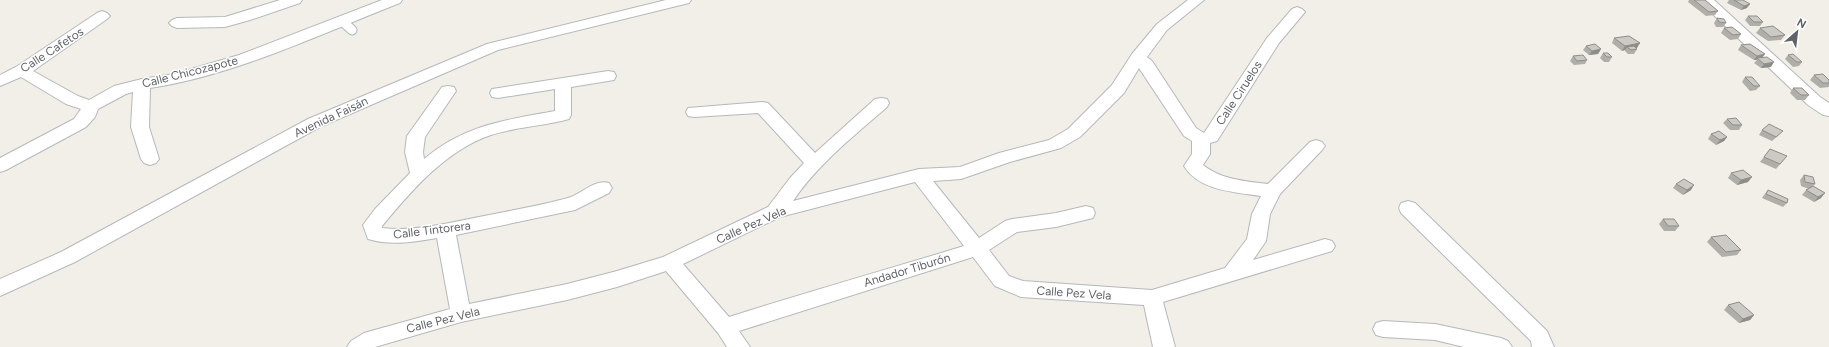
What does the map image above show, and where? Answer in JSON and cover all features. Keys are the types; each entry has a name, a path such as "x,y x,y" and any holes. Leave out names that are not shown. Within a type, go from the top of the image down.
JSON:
{"street":[{"path":"177,23 225,22 245,17 295,0"},
{"name":"Calle Chicozapote","path":"90,106 120,90 142,84 175,79 347,25 395,0"},
{"name":"Avenida Faisán","path":"0,288 68,257 314,123 464,58 493,47 684,0"},
{"path":"919,175 961,172 1004,157 1055,144 1074,133 1118,89 1138,57 1162,27 1197,0"},
{"path":"1705,0 1814,101 1829,111"},
{"name":"Calle Ciruelos","path":"1201,139 1211,137 1274,40 1297,12"},
{"name":"Calle Cafetos","path":"0,81 22,71 102,16"},
{"path":"1138,57 1146,64 1190,132 1201,139 1201,154 1193,166 1206,177 1224,184 1272,191"},
{"path":"0,166 80,123 89,112 90,106 72,100 22,71"},
{"path":"498,92 608,76"},
{"name":"Calle Tintorera","path":"563,83 563,115 495,128 473,135 455,144 419,175 392,202 372,225 375,234 398,237 445,230 533,213 575,203 603,188"},
{"path":"142,84 140,127 150,159"},
{"path":"419,175 414,152 416,136 448,91"},
{"path":"775,212 796,182 814,162 881,103"},
{"path":"694,112 762,107 814,162"},
{"path":"1231,275 1256,241 1261,214 1272,191 1316,146"},
{"name":"Calle Pez Vela","path":"358,347 371,339 461,314 567,292 670,262 775,212 919,175 1002,281 1021,289 1152,298"},
{"path":"1408,208 1506,302 1540,338 1543,347"},
{"name":"Andador Tiburón","path":"725,327 791,305 892,276 976,249 1012,226 1056,220 1086,213"},
{"path":"445,230 461,314"},
{"path":"1164,347 1152,298 1325,246"},
{"path":"670,262 725,327 739,347"},
{"path":"1383,329 1435,332 1501,347"}],"building":[{"path":"1694,0 1705,0 1718,11 1709,12"},
{"path":"1734,0 1743,0 1750,4 1744,6"},
{"path":"1748,16 1757,16 1763,22 1754,22"},
{"path":"1717,18 1724,19 1726,23 1719,22"},
{"path":"1773,26 1785,35 1771,37 1760,28"},
{"path":"1732,27 1741,34 1733,35 1724,28"},
{"path":"1629,36 1640,43 1625,46 1614,38"},
{"path":"1595,44 1601,49 1592,51 1586,46"},
{"path":"1750,44 1765,54 1757,56 1741,45"},
{"path":"1634,46 1637,49 1631,50 1627,47"},
{"path":"1603,53 1608,53 1612,57 1607,57"},
{"path":"1793,54 1802,62 1797,62 1788,55"},
{"path":"1583,55 1587,60 1577,61 1573,56"},
{"path":"1767,57 1774,62 1764,64 1757,58"},
{"path":"1823,74 1829,80 1829,83 1823,83 1814,75"},
{"path":"1745,77 1752,77 1760,86 1754,86"},
{"path":"1793,88 1802,88 1809,95 1801,95"},
{"path":"1736,118 1742,125 1733,125 1727,119"},
{"path":"1769,124 1783,131 1776,137 1762,130"},
{"path":"1719,131 1727,137 1720,140 1711,134"},
{"path":"1770,149 1787,156 1780,164 1764,157"},
{"path":"1743,170 1752,177 1741,180 1731,173"},
{"path":"1804,175 1813,177 1815,184 1805,182"},
{"path":"1684,179 1694,185 1687,190 1676,184"},
{"path":"1813,186 1825,193 1818,197 1806,190"},
{"path":"1768,190 1788,199 1787,203 1766,194"},
{"path":"1663,219 1674,219 1679,226 1668,226"},
{"path":"1726,235 1741,250 1726,252 1711,237"},
{"path":"1739,302 1754,315 1743,319 1728,305"}]}
